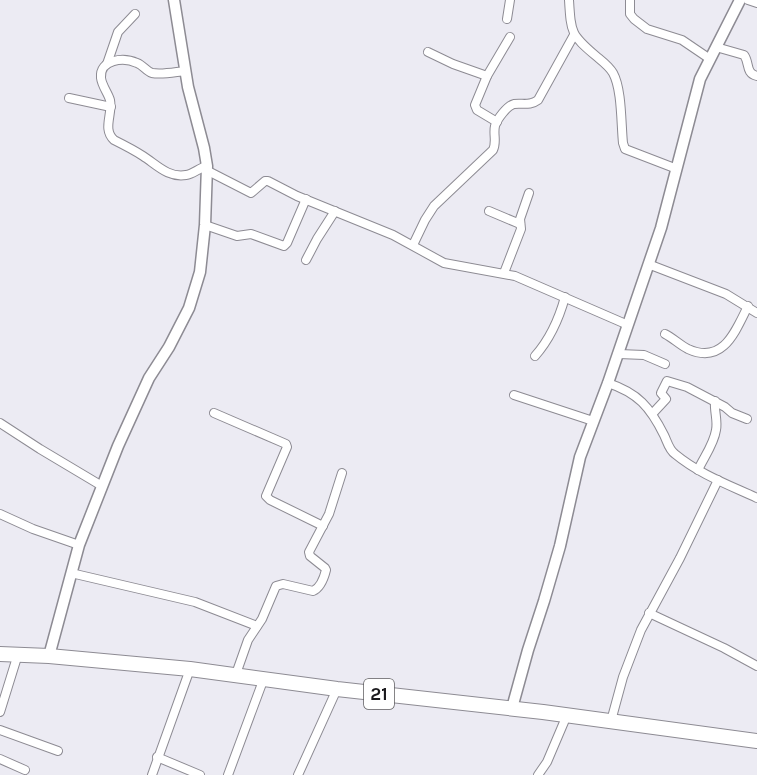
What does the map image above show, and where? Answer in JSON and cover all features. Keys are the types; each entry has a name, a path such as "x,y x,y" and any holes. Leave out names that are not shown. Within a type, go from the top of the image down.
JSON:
{"highway":[{"name":"21","path":"0,654 49,656 236,674 337,689 512,708 757,741"}],"street":[{"path":"49,656 71,573 102,486 135,406 189,308 200,272 208,168 185,71 174,0"},
{"path":"507,19 510,0"},
{"path":"569,0 574,35 612,71 615,78 625,148 677,169"},
{"path":"630,0 630,14 642,26 682,40 710,59"},
{"path":"512,708 560,546 580,457 619,354 661,228 700,79 740,0"},
{"path":"747,0 757,3"},
{"path":"135,14 118,32 101,77 111,107 108,127 110,136 114,140 142,155 166,172 183,176 197,169 208,168 251,193 267,181 306,200 393,235 444,263 515,276 628,325"},
{"path":"411,244 434,206 494,150 497,122 510,105 531,104 538,100 574,35"},
{"path":"497,122 476,108 477,100 487,76 510,37"},
{"path":"716,47 744,55 750,73 757,76"},
{"path":"428,52 487,76"},
{"path":"107,64 128,60 158,74 185,71"},
{"path":"69,98 111,107"},
{"path":"504,273 521,229 520,219 529,193"},
{"path":"205,225 237,236 248,234 256,236 284,246 306,200"},
{"path":"306,260 335,211"},
{"path":"489,211 520,224"},
{"path":"648,264 715,289 757,313"},
{"path":"535,356 547,342 565,297"},
{"path":"665,334 688,349 704,353 717,352 728,341 748,306"},
{"path":"619,354 644,355 665,364"},
{"path":"653,413 666,399 661,393 667,381 687,387 747,419"},
{"path":"608,383 624,388 653,413 674,453 698,470 757,498"},
{"path":"514,395 593,422"},
{"path":"698,470 716,433 715,401"},
{"path":"214,413 286,444 288,447 284,458 266,496 323,526"},
{"path":"0,423 102,486"},
{"path":"236,674 248,640 261,619 276,586 283,584 313,591 321,583 326,570 309,556 309,552 329,514 342,473"},
{"path":"611,721 628,663 641,630 680,558 718,480"},
{"path":"1,516 80,545"},
{"path":"71,573 195,602 257,626"},
{"path":"649,614 724,648 757,666"},
{"path":"0,712 18,654"},
{"path":"152,775 190,669"},
{"path":"228,775 264,678"},
{"path":"298,775 337,689"},
{"path":"539,774 551,753 567,715"},
{"path":"0,730 58,751"},
{"path":"157,757 200,775"},
{"path":"0,759 25,770"}]}
